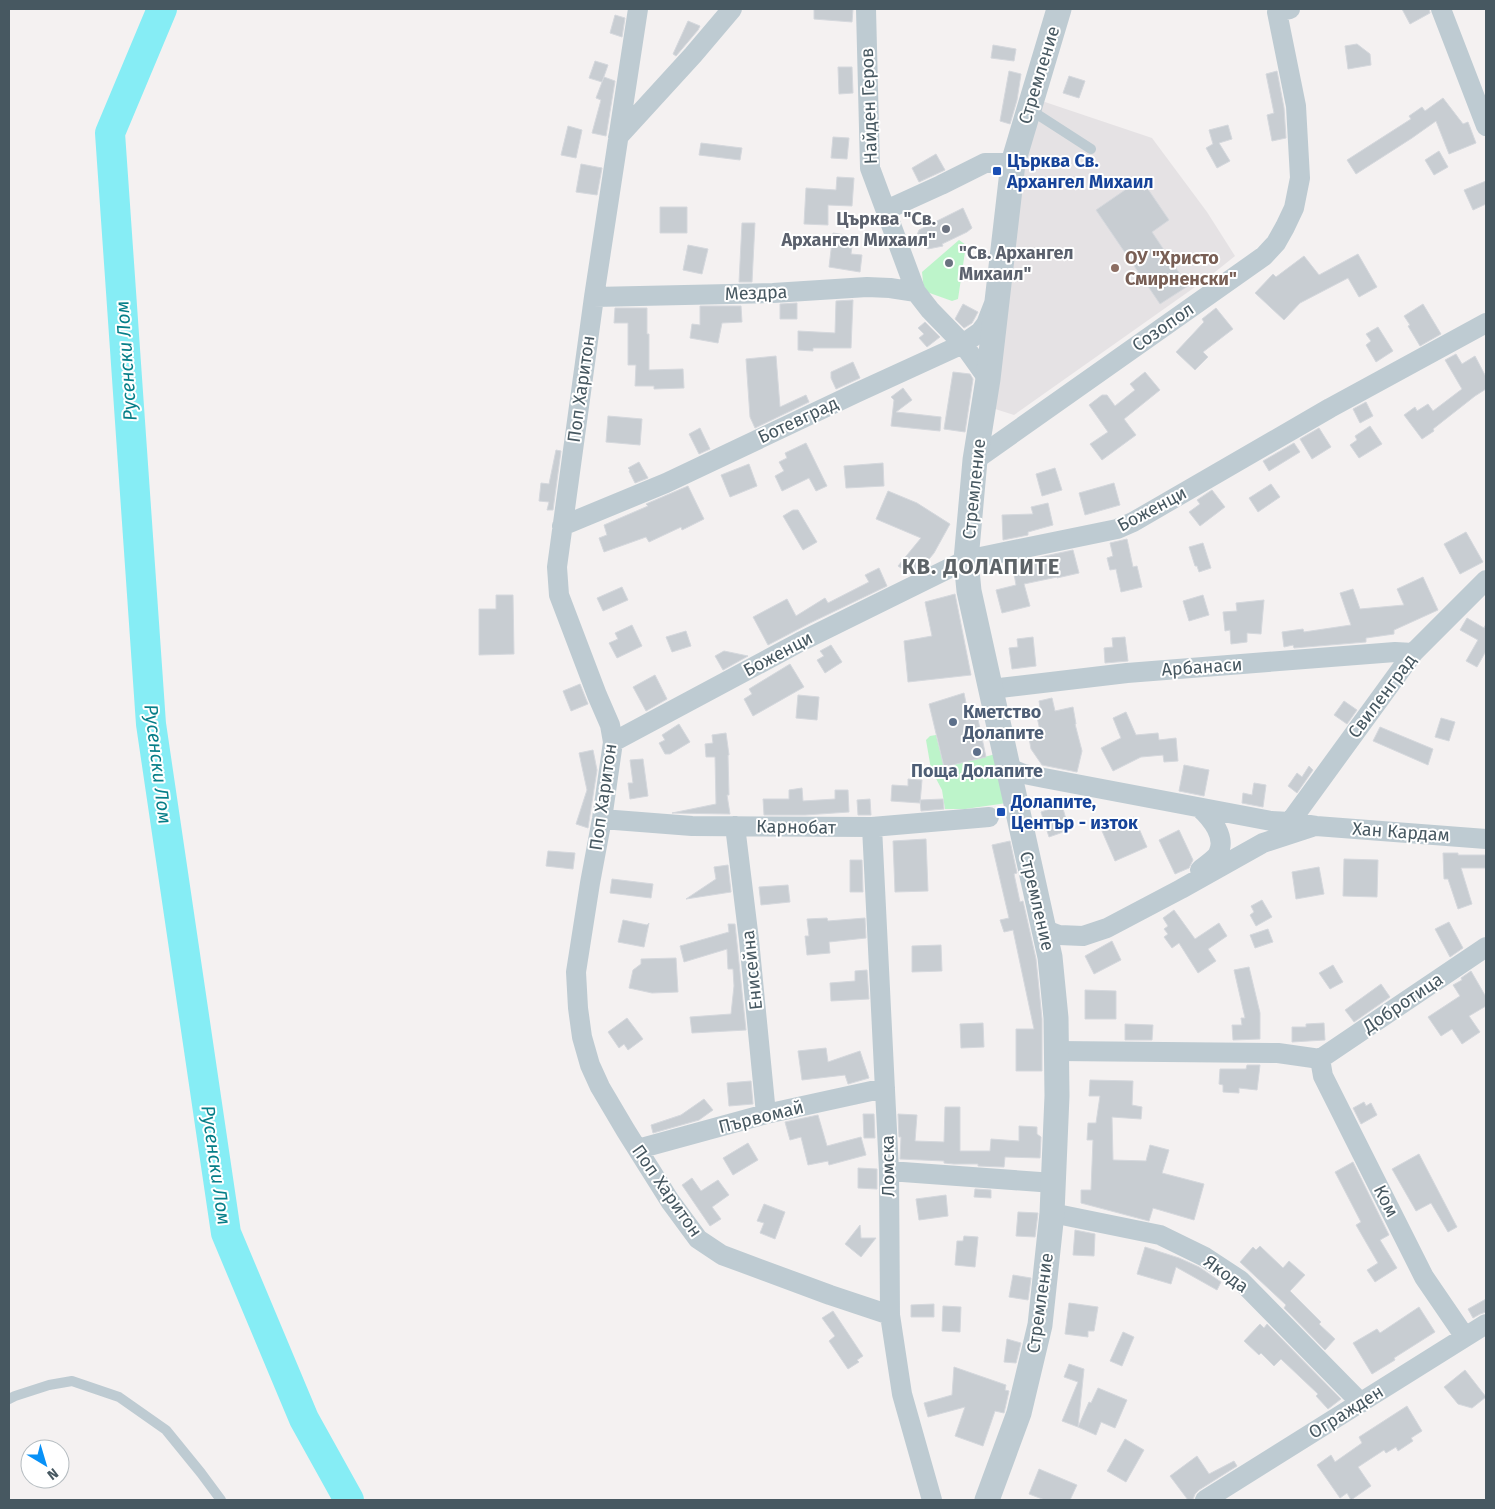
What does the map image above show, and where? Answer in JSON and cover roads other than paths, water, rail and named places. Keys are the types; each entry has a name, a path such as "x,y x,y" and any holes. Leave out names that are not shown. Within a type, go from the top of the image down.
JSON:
{"street":[{"name":"Поп Харитон","path":"638,9 594,297 557,567 559,595 610,725 613,742 602,820 576,972 582,1037 590,1065 608,1102 670,1201 698,1239 722,1255 890,1315"},
{"path":"618,137 732,9"},
{"name":"Найден Геров","path":"866,9 870,168 916,292 930,310 963,344 988,379"},
{"path":"1441,9 1486,126"},
{"name":"Созопол","path":"975,460 1264,256 1276,243 1294,208 1300,178 1296,106 1283,10"},
{"name":"Стремление","path":"987,1500 1019,1413 1040,1325 1054,1183 1057,1051 1056,1018 1050,965 969,591 966,560 975,460 988,379 1012,163 1029,108 1052,14"},
{"path":"886,210 985,163 1012,163"},
{"name":"Ботевград","path":"562,526 666,483 963,344 980,332 986,324 1000,279"},
{"name":"Мездра","path":"594,297 773,293 867,287 916,292"},
{"name":"Боженци","path":"613,742 800,642 966,560 1117,529 1134,522 1330,408 1486,323"},
{"name":"Свиленград","path":"1290,822 1414,653 1486,580"},
{"name":"Арбанаси","path":"991,688 1127,673 1395,652 1414,653"},
{"name":"Хан Кардам","path":"1008,768 1024,774 1271,821 1486,839"},
{"path":"1181,889 1218,854 1219,834 1214,823 1200,808"},
{"name":"Карнобат","path":"602,820 692,826 872,827 989,817"},
{"name":"Енисейна","path":"735,826 749,940 766,1114"},
{"path":"1043,929 1059,936 1083,936 1107,928 1263,843 1316,826"},
{"name":"Ломска","path":"872,827 890,1171 890,1315 902,1394 932,1500"},
{"name":"Добротица","path":"1320,1059 1486,948"},
{"path":"1057,1051 1278,1053 1320,1059"},
{"name":"Ком","path":"1320,1059 1323,1076 1424,1277 1465,1337"},
{"name":"Първомай","path":"638,1150 766,1114 886,1088"},
{"path":"890,1171 1054,1183"},
{"name":"Якода","path":"1052,1213 1160,1235 1205,1257 1240,1280 1361,1403"},
{"name":"Огражден","path":"1205,1500 1486,1324"}],"lane":[{"path":"1029,108 1092,149"},
{"path":"9,1399 49,1385 72,1381 119,1397 166,1430 221,1500"}],"waterway":[{"name":"Русенски Лом","path":"162,9 110,133 151,724 226,1233 304,1419 349,1500"}],"place":[{"name":"Църква Св. Архангел Михаил","path":"997,171"},
{"name":"Църква \"Св. Архангел Михаил\"","path":"946,229"},
{"name":"\"Св. Архангел Михаил\"","path":"949,263"},
{"name":"ОУ \"Христо Смирненски\"","path":"1115,268"},
{"name":"Кметство Долапите","path":"953,722"},
{"name":"Поща Долапите","path":"977,752"},
{"name":"Долапите, Център - изток","path":"1001,812"}],"district":[{"name":"КВ. ДОЛАПИТЕ","path":"981,566"}]}
